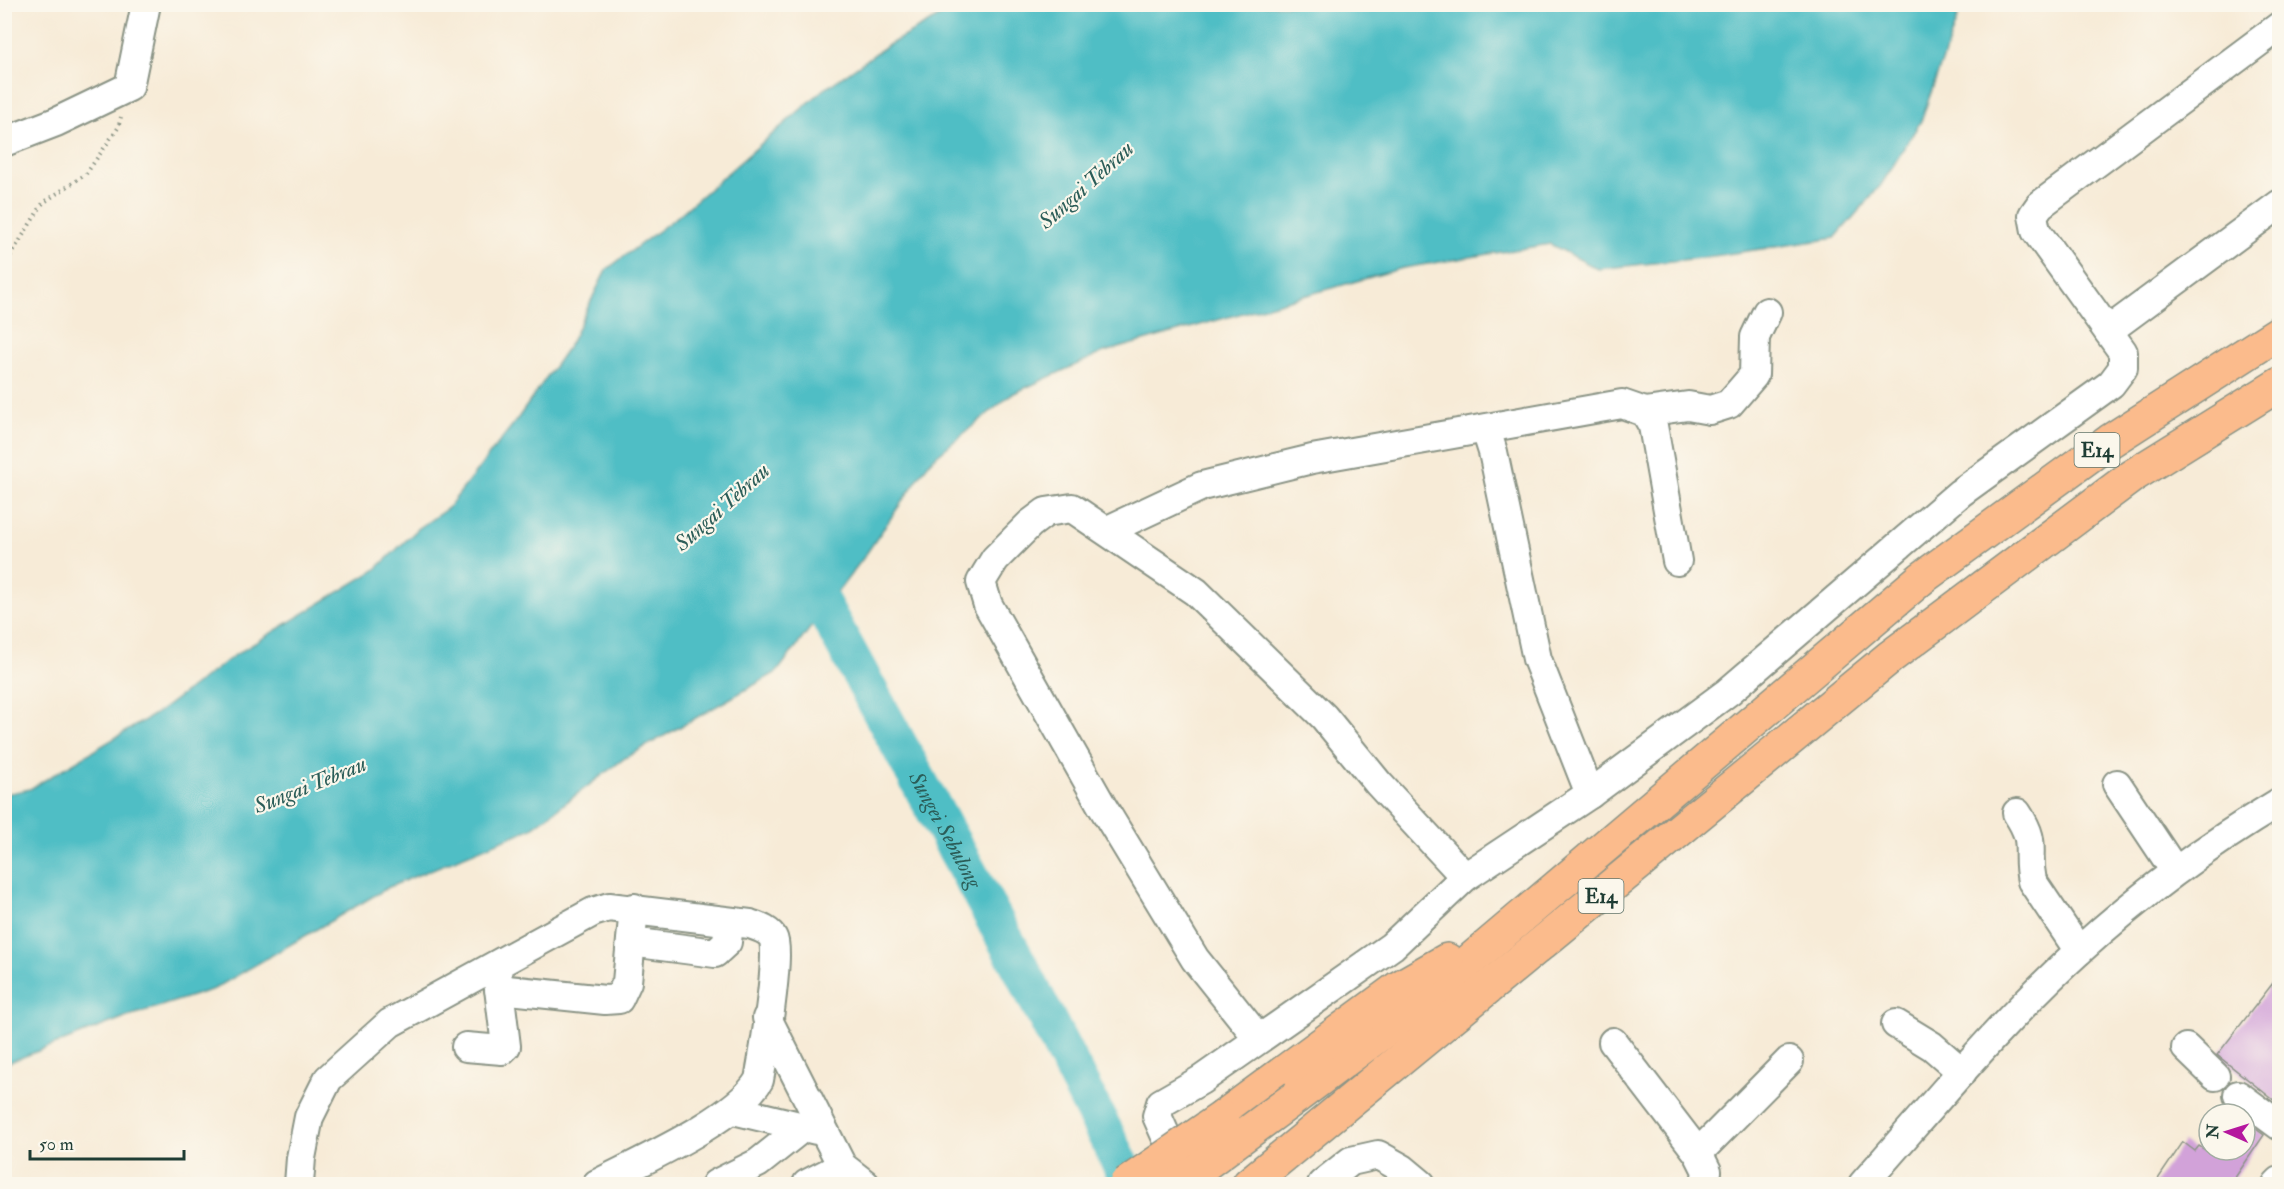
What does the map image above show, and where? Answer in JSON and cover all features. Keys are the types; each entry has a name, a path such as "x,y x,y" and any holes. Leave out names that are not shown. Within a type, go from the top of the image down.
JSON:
{"highway":[{"name":"E14","path":"1178,1185 1407,1013 1922,578 2110,441 2280,332"},
{"name":"E14","path":"1249,1185 1890,657 2132,476 2280,384"},
{"path":"1126,1185 1223,1117 1398,987 1509,925"}],"street":[{"path":"4,142 56,122 129,87 146,4"},
{"path":"1187,1185 1156,1116 1161,1103 1202,1080 1258,1038 1284,1023 1392,946 1465,877 1590,794 1728,692 1960,492 2111,384 2123,368 2123,352 2036,231 2032,215 2040,205 2280,26"},
{"path":"2109,331 2280,204"},
{"path":"1108,530 1202,486 1312,459 1622,404 1645,412 1688,406 1710,410 1729,404 1754,375 1755,337 1767,312"},
{"path":"1645,412 1653,426 1677,561"},
{"path":"1486,429 1493,452 1537,659 1590,794"},
{"path":"1258,1038 1195,959 1102,806 988,606 981,582 994,560 1046,512 1072,507 1196,592 1324,717 1378,783 1465,877"},
{"path":"2117,784 2175,871"},
{"path":"1863,1185 1962,1072 2079,951 2175,871 2280,802"},
{"path":"2017,813 2031,838 2032,880 2079,951"},
{"path":"299,1185 301,1158 309,1117 328,1079 390,1023 498,976 592,912 609,907 634,908 764,929 774,938 777,963 759,1080 753,1091 734,1110 597,1185"},
{"path":"498,976 605,1000 619,999 627,982 634,908"},
{"path":"631,942 715,953 727,942 729,922"},
{"path":"466,1047 502,1050 506,1046 498,976"},
{"path":"767,1018 813,1130 842,1166 865,1185"},
{"path":"1896,1024 1932,1046 1962,1072"},
{"path":"1613,1042 1698,1154 1707,1171 1705,1185"},
{"path":"2186,1048 2215,1076"},
{"path":"1698,1154 1789,1061"},
{"path":"2238,1095 2280,1126"},
{"path":"734,1110 813,1130"},
{"path":"716,1185 813,1130"},
{"path":"1322,1185 1351,1161 1378,1155 1403,1169 1421,1185"},
{"path":"807,1185 842,1166"},
{"path":"2277,1185 2280,1181"}],"path":[{"path":"4,266 43,203 86,174 118,128 129,87"}],"water":[{"name":"Sungai Tebrau","path":"960,5 1962,5 1921,121 1881,185 1835,238 1700,258 1598,269 1550,244 1403,268 1104,352 1012,394 930,461 864,557 777,672 625,758 532,828 389,887 214,989 123,1018 5,1064 5,794 30,789 160,711 235,655 375,570 419,528 448,508 518,418 570,344 606,270 678,216 822,91 885,47"}],"building":[{"path":"2280,974 2280,1105 2217,1055"},
{"path":"2257,1130 2264,1135 2257,1145"},
{"path":"2183,1142 2195,1151 2197,1148 2197,1162 2246,1162 2230,1185 2154,1185"}],"waterway":[{"name":"Sungei Sebulong","path":"800,564 1024,974 1131,1184"}]}
